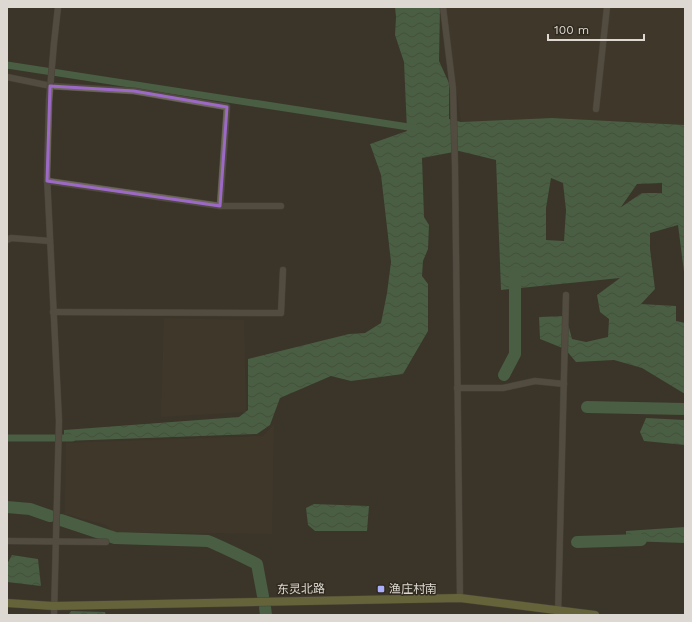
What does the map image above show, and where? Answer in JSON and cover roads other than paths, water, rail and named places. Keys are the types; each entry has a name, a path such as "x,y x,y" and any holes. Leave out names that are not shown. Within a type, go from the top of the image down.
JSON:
{"main road":[{"name":"东灵北路","path":"7,603 53,606 460,598 558,613 595,615"}],"street":[{"path":"54,615 58,420 47,181 49,101 58,7"},
{"path":"443,7 453,89 460,598"},
{"path":"596,109 608,7"},
{"path":"7,77 51,86 134,92 227,107 220,206"},
{"path":"47,181 220,206 281,206"},
{"path":"7,240 11,238 50,241"},
{"path":"53,312 281,314 283,270"},
{"path":"558,613 566,295"},
{"path":"457,388 503,388 535,381 564,384"},
{"path":"7,541 55,540 106,542"}],"water":[{"path":"395,7 440,7 439,61 449,83 449,119 461,122 552,118 685,125 685,280 678,225 650,233 650,249 655,289 641,304 676,306 676,321 685,323 685,394 642,368 614,360 576,362 565,349 540,339 539,317 566,316 572,339 586,342 608,337 609,319 600,312 597,295 620,278 501,290 496,160 459,151 422,158 424,217 429,225 428,249 423,261 422,276 428,284 428,331 403,374 351,381 331,376 280,398 270,425 257,434 64,441 64,430 239,417 248,410 248,359 349,334 365,333 381,323 391,262 381,175 370,144 407,131 404,62 395,35","holes":["551,178 563,183 566,210 564,241 546,240 546,208","662,183 662,193 642,193 621,207 637,184"]},
{"path":"646,418 685,420 685,445 644,441 640,432"},
{"path":"314,504 369,506 367,531 315,531 308,525 306,508"},
{"path":"685,527 685,543 626,541 626,531"},
{"path":"12,555 38,559 41,586 7,582 7,564"},
{"path":"71,611 105,612 106,615 68,615"}],"waterway":[{"path":"7,65 415,128"},
{"path":"504,375 515,354 515,273"},
{"path":"587,407 685,409"},
{"path":"7,438 72,438"},
{"path":"7,507 30,509 50,516"},
{"path":"61,520 115,538 208,541 257,564 263,596"},
{"path":"577,542 641,540"},
{"path":"265,607 266,615"}],"place":[{"name":"渔庄村南","path":"381,589"}]}
